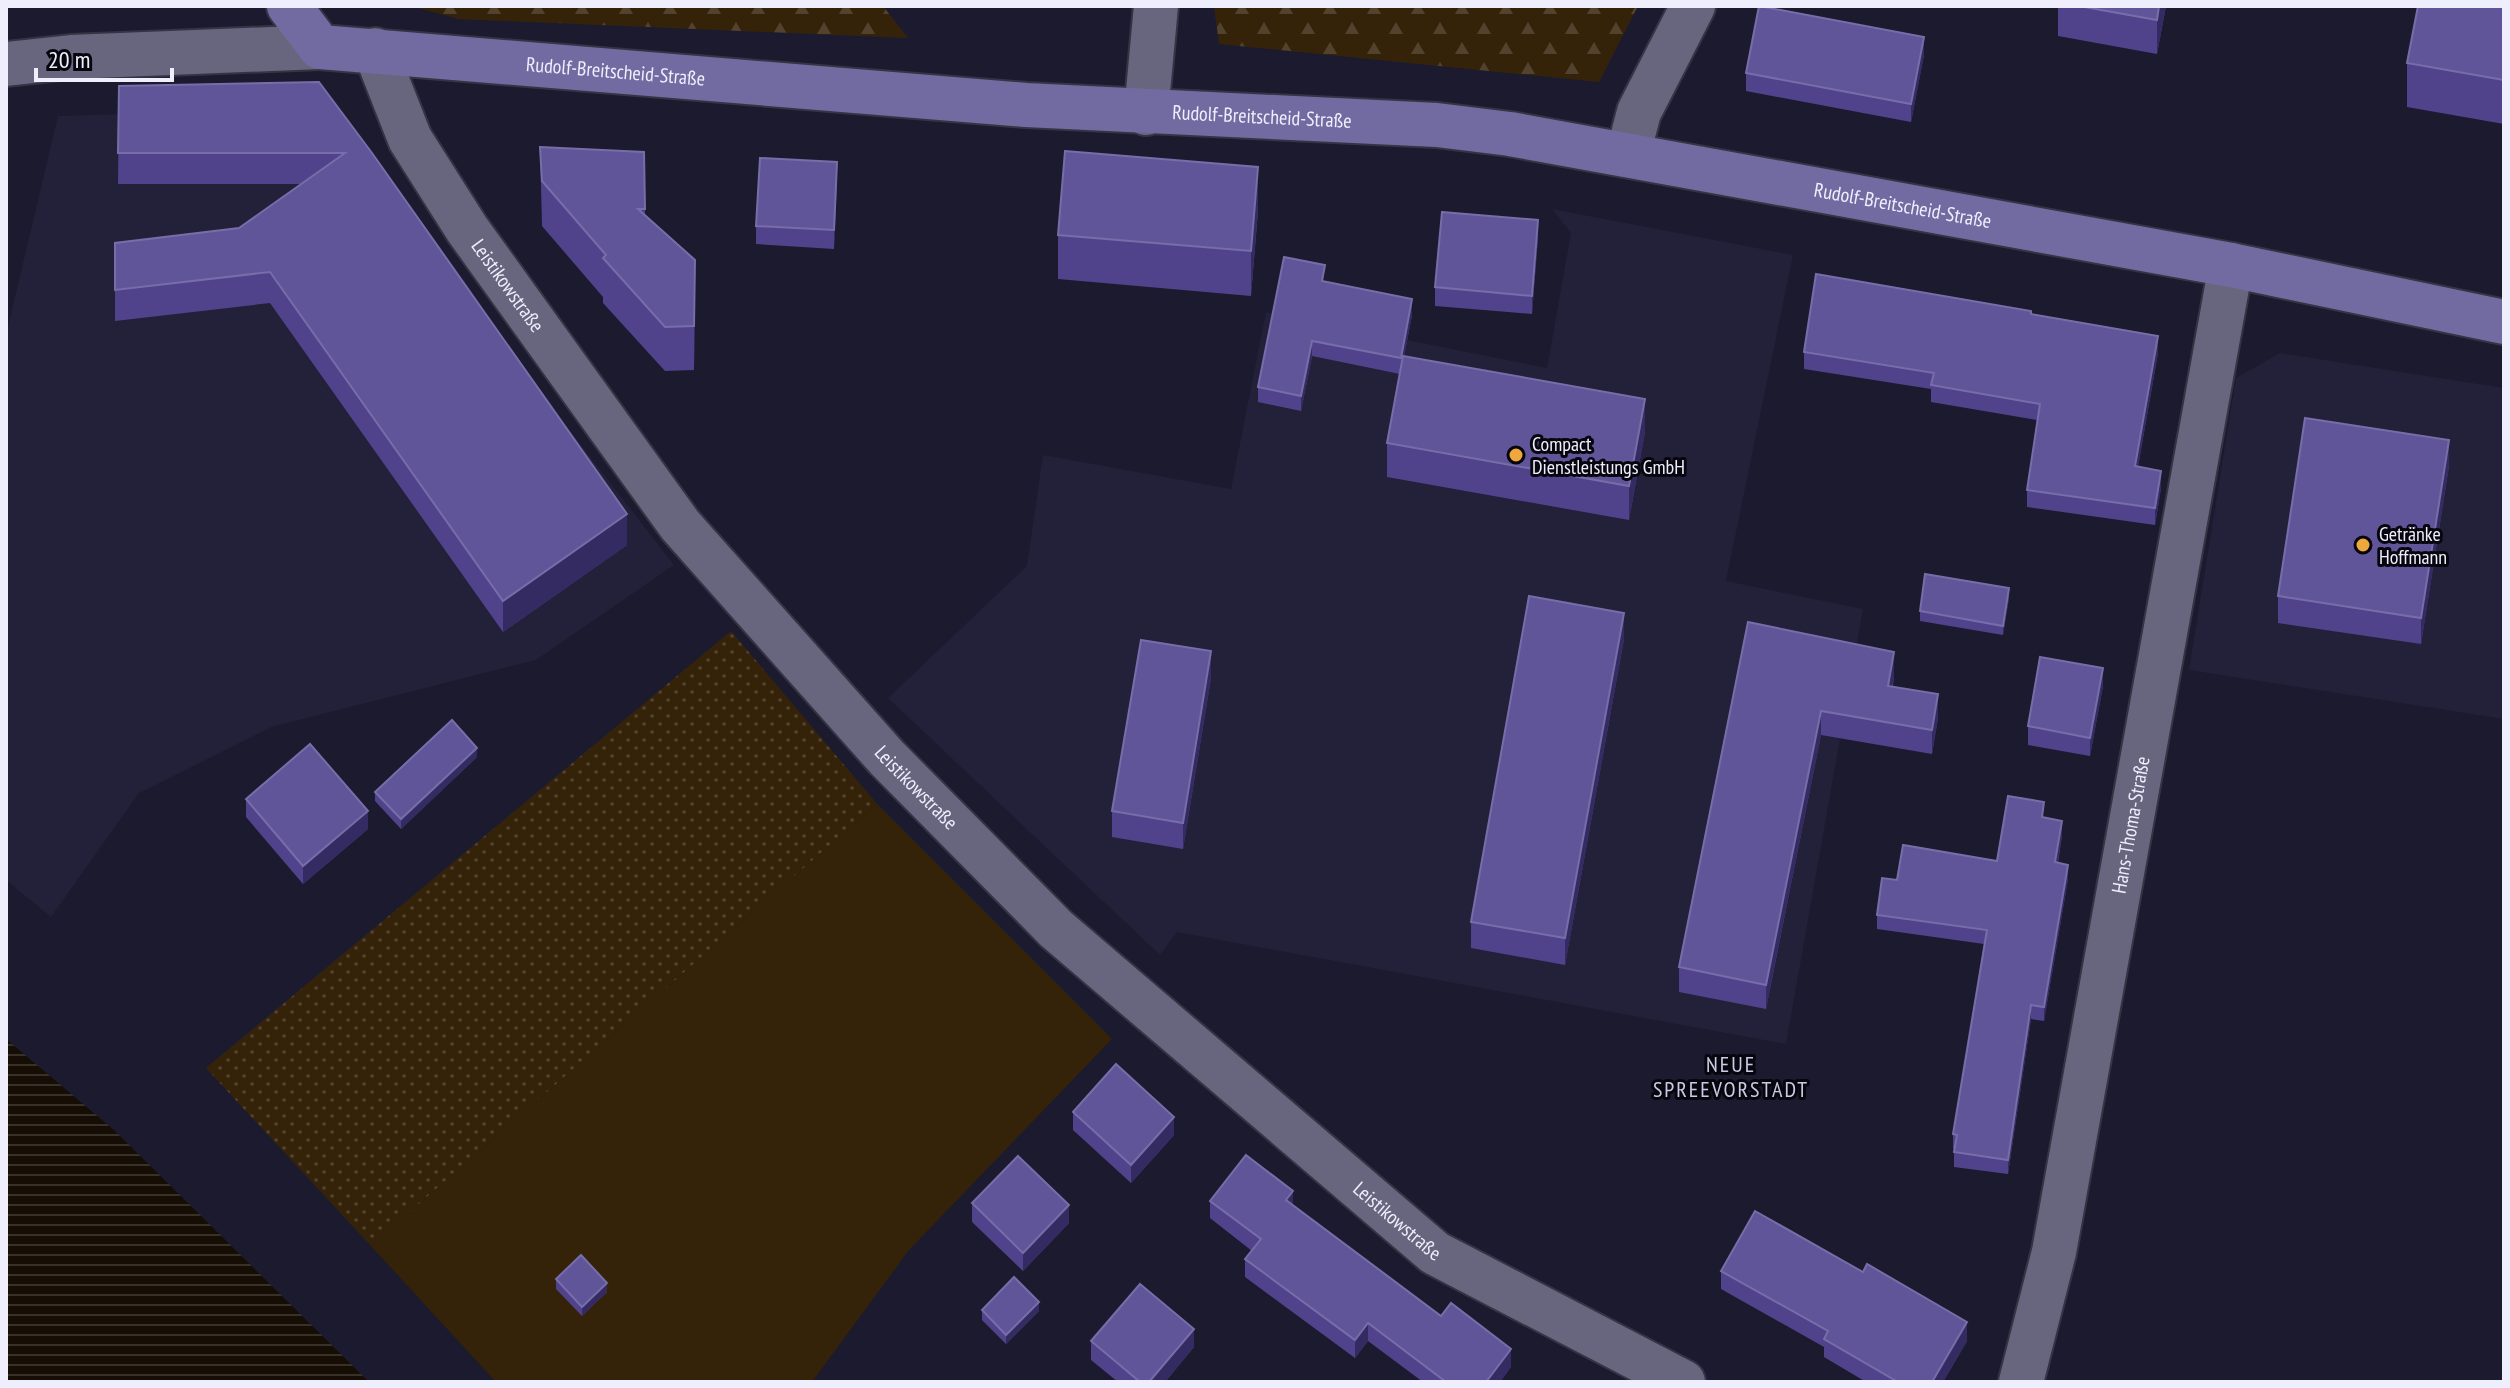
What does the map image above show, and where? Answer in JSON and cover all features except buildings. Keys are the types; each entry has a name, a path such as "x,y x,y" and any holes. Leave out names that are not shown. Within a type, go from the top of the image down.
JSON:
{"main road":[{"path":"289,6 320,47"},
{"name":"Rudolf-Breitscheid-Straße","path":"320,47 1026,105 1437,125 1510,134 2231,265 2504,322"}],"street":[{"path":"1146,113 1156,6"},
{"path":"1628,154 1639,112 1693,6"},
{"name":"Rudolf-Breitscheid-Straße","path":"6,64 71,57 320,47"},
{"name":"Leistikowstraße","path":"375,50 410,139 467,229 671,512 740,595 887,758 1056,929 1435,1253 1624,1368 1683,1382"},
{"name":"Hans-Thoma-Straße","path":"2021,1382 2054,1252 2231,265"}],"shaded area":[{"path":"320,108 674,565 536,660 271,727 139,793 51,917 6,880 6,335 58,116"},
{"path":"1552,209 1793,255 1726,581 1863,609 1786,1044 1177,932 1160,955 888,698 1027,566 1043,455 1231,489 1266,312 1547,368 1571,233"},
{"path":"2280,353 2504,388 2504,719 2189,670 2236,378"},
{"path":"6,1039 114,1130 369,1382 6,1382"}],"green space":[{"path":"411,6 883,6 908,38 459,19"},
{"path":"1214,6 1638,6 1599,82 1219,44"},
{"path":"731,631 877,804 371,1246 206,1068"},
{"path":"877,804 1112,1039 909,1250 812,1382 496,1382 371,1246"}],"place":[{"name":"Compact Dienstleistungs GmbH","path":"1516,455"},
{"name":"Getränke Hoffmann","path":"2363,545"}],"district":[{"name":"NEUE SPREEVORSTADT","path":"1731,1076"}]}
